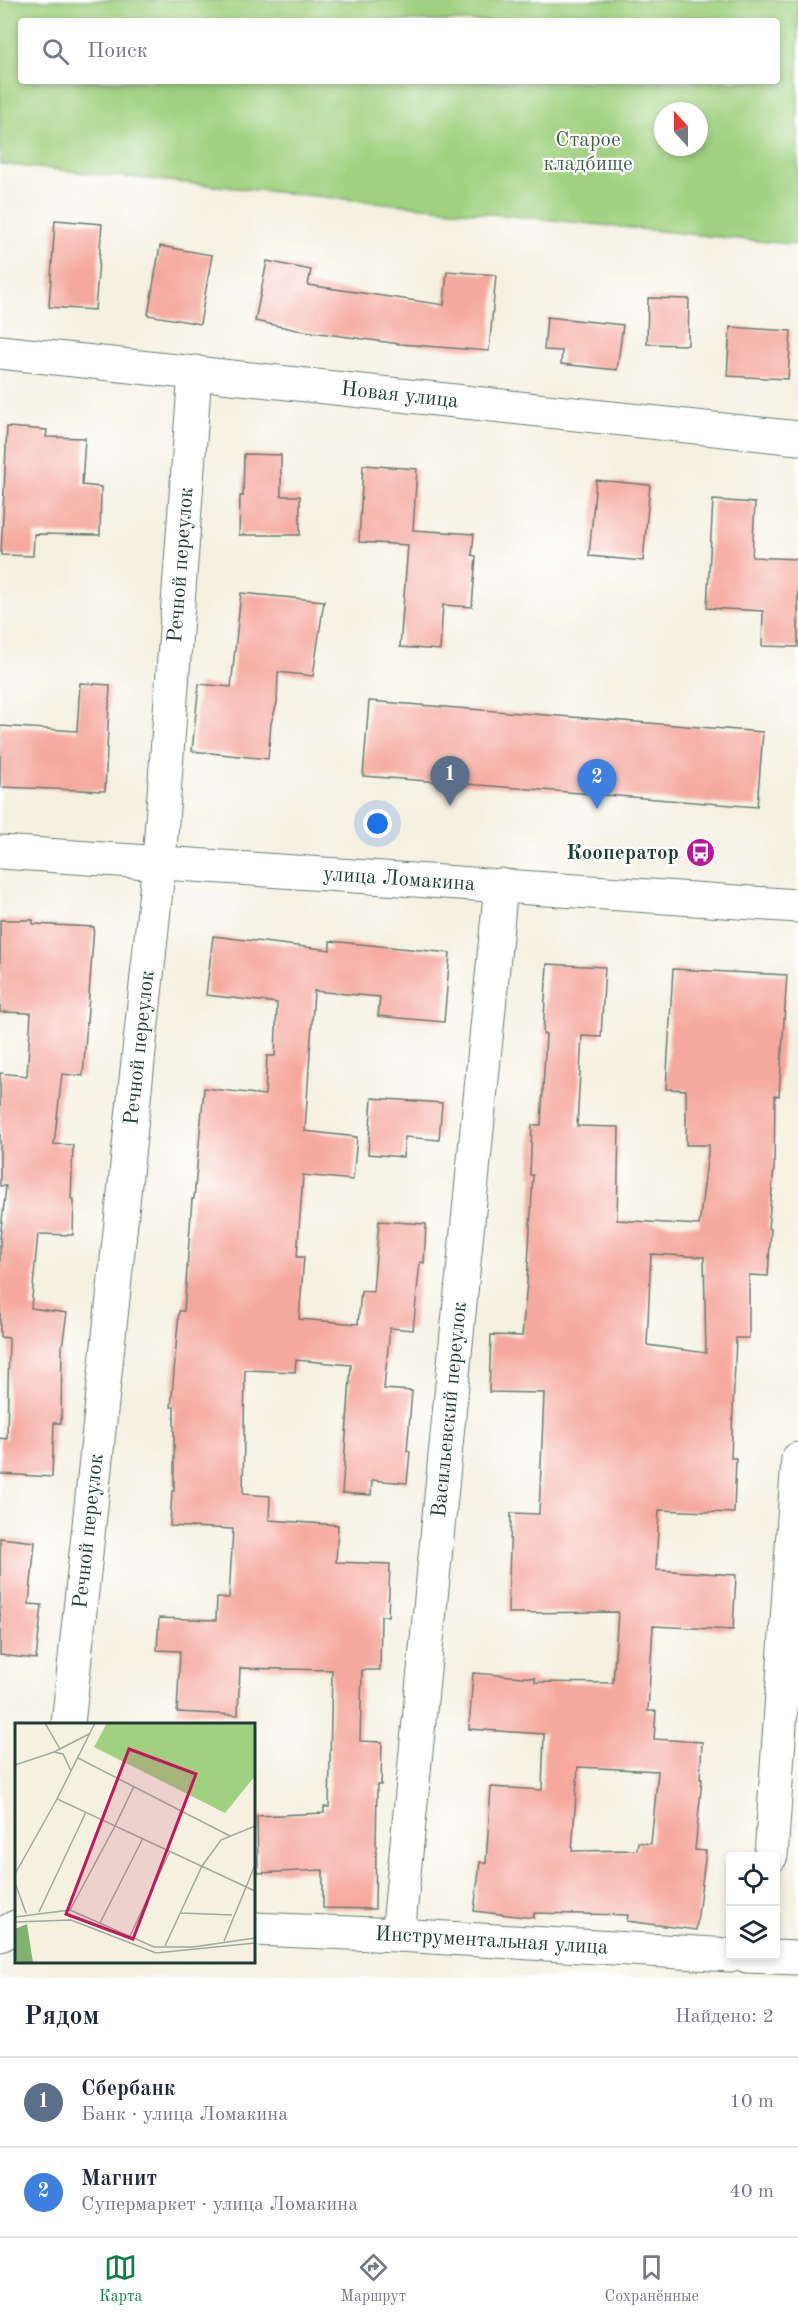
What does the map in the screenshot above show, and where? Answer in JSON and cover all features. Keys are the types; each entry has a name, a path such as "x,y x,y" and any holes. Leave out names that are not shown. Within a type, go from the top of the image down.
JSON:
{"street":[{"name":"Новая улица","path":"0,352 798,438"},
{"name":"Речной переулок","path":"68,1723 159,862 195,372"},
{"name":"улица Ломакина","path":"0,852 798,906"},
{"name":"Васильевский переулок","path":"398,1935 501,885"},
{"path":"771,1852 798,1459"},
{"path":"0,1935 15,1928"},
{"name":"Инструментальная улица","path":"255,1929 726,1954"},
{"path":"780,1957 798,1958"}],"green space":[{"name":"Старое кладбище","path":"0,0 798,0 798,245 0,164"}],"building":[{"path":"55,220 102,224 95,310 49,307"},
{"path":"160,246 212,255 200,324 148,315"},
{"path":"267,261 311,270 308,285 444,305 447,271 496,275 489,351 400,344 297,330 255,321"},
{"path":"648,298 689,299 688,345 647,344"},
{"path":"547,317 623,325 617,370 561,364 562,351 544,350"},
{"path":"730,327 791,331 788,379 727,376"},
{"path":"7,427 47,430 46,437 85,438 82,485 101,487 100,535 34,534 33,556 1,555"},
{"path":"244,454 281,455 281,496 300,496 300,535 239,535"},
{"path":"363,465 417,469 413,530 474,534 472,555 476,556 472,607 443,605 440,650 400,647 408,545 359,542"},
{"path":"596,480 650,485 643,561 589,556"},
{"path":"713,500 755,503 752,557 798,559 798,647 762,646 763,611 707,608"},
{"path":"241,593 324,601 313,676 278,672 277,703 271,723 268,759 192,751 199,684 231,687"},
{"path":"80,683 110,685 105,791 0,787 0,726 77,731"},
{"path":"369,701 763,732 757,807 363,776"},
{"path":"0,920 33,920 33,924 94,927 83,1076 62,1074 54,1144 73,1145 71,1199 74,1199 73,1235 38,1234 31,1308 67,1313 62,1347 61,1423 54,1423 52,1477 0,1474 0,1438 7,1439 9,1338 0,1337 0,1239 6,1186 0,1186 0,1073 27,1076 31,1013 0,1012"},
{"path":"213,936 330,950 330,941 450,953 444,1022 378,1016 380,997 314,991 305,1131 357,1137 353,1180 303,1175 297,1257 304,1257 299,1319 358,1324 361,1291 373,1292 379,1221 426,1224 424,1263 420,1262 413,1330 390,1328 384,1389 412,1391 407,1483 372,1480 371,1495 342,1493 351,1365 296,1360 295,1372 245,1370 243,1494 270,1496 269,1520 338,1525 336,1562 390,1564 388,1616 381,1616 380,1670 362,1670 360,1741 382,1742 381,1785 377,1785 375,1909 323,1908 323,1870 258,1873 257,1816 324,1813 324,1807 329,1807 332,1670 240,1668 238,1715 177,1712 180,1651 157,1650 159,1618 216,1620 217,1598 229,1598 233,1529 170,1526 172,1491 174,1491 174,1407 171,1407 179,1311 184,1311 192,1199 194,1199 204,1088 265,1095 267,1056 275,1056 277,1003 206,995"},
{"path":"547,964 605,967 601,1037 582,1036 577,1126 619,1127 617,1220 699,1225 709,1145 686,1145 686,1090 666,1089 673,969 787,975 779,1096 775,1095 774,1169 768,1228 771,1229 768,1276 749,1275 749,1338 736,1338 731,1458 736,1458 734,1513 659,1510 656,1570 736,1575 733,1630 653,1626 648,1711 656,1711 654,1739 702,1742 700,1779 702,1779 695,1850 706,1851 696,1930 627,1921 628,1915 534,1913 534,1918 474,1911 480,1862 486,1863 491,1787 542,1790 544,1734 469,1729 473,1673 535,1678 535,1682 613,1683 618,1612 508,1613 511,1513 539,1514 544,1393 489,1392 491,1335 522,1336 533,1175 530,1175 532,1125 541,1125 546,1034 543,1034","holes":["651,1254 704,1257 706,1353 647,1345","578,1767 658,1771 651,1844 638,1842 637,1850 572,1851"]},
{"path":"372,1098 442,1103 439,1140 405,1137 403,1157 368,1154"},
{"path":"0,1538 35,1542 29,1604 42,1605 36,1659 0,1655"}],"place":[{"name":"Сбербанк","path":"450,806"},
{"name":"Магнит","path":"597,809"},
{"name":"Кооператор","path":"700,853"}]}
